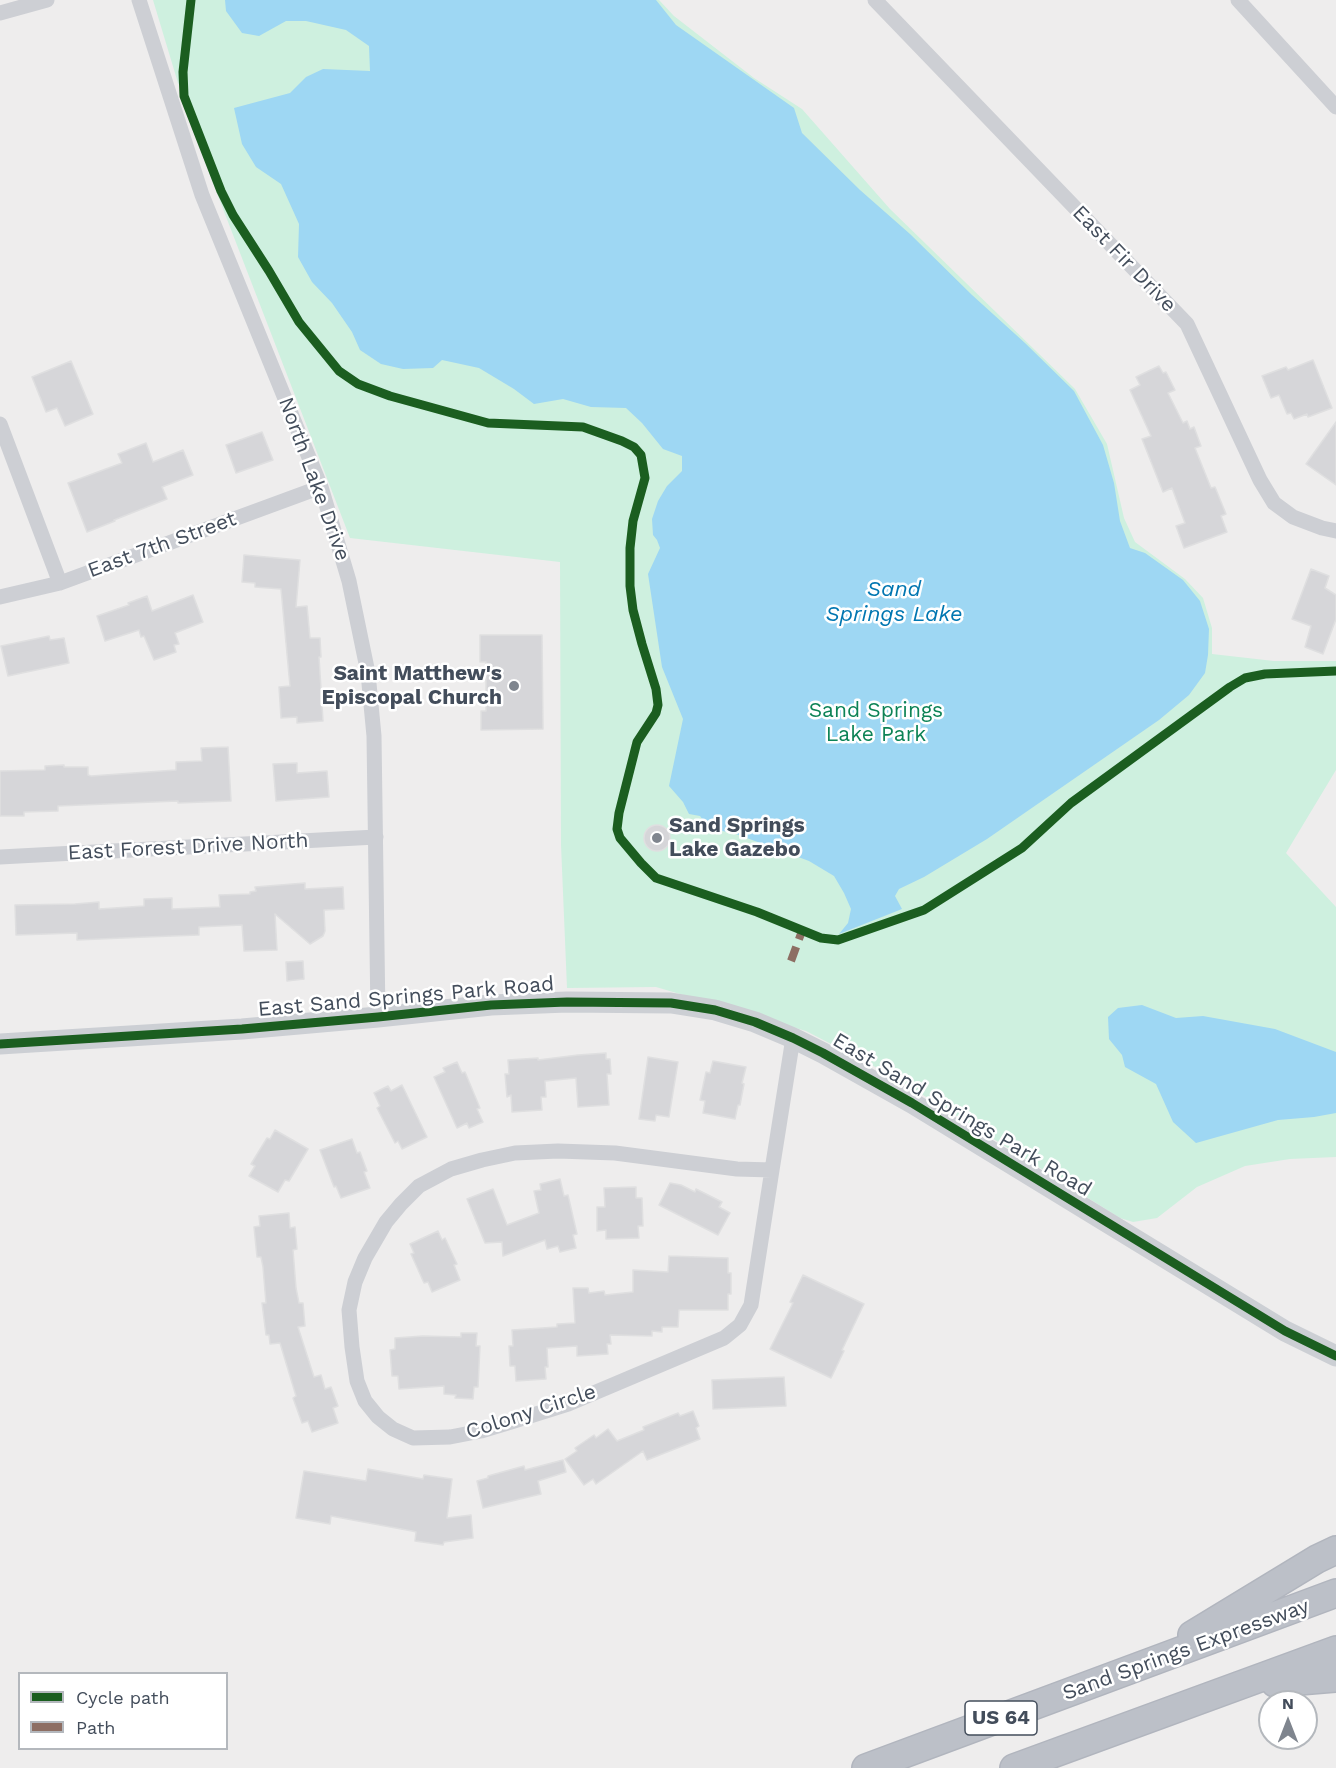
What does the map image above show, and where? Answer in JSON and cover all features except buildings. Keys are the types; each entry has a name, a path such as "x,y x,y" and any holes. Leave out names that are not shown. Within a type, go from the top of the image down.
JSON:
{"highway":[{"path":"1136,1668 1317,1559 1336,1550"},
{"name":"Sand Springs Expressway","path":"866,1768 1336,1593"},
{"name":"US 64","path":"1014,1768 1336,1650"},
{"path":"1241,1686 1336,1678"}],"street":[{"path":"0,13 47,0"},
{"name":"North Lake Drive","path":"138,0 202,195 321,487 350,581 368,673 374,736 378,1017"},
{"name":"East Fir Drive","path":"875,0 1187,324 1260,480 1274,502 1293,517 1336,531"},
{"path":"1238,0 1336,107"},
{"path":"0,424 60,583"},
{"name":"East 7th Street","path":"0,597 60,583 321,487"},
{"name":"East Forest Drive North","path":"0,857 376,837"},
{"name":"East Sand Springs Park Road","path":"0,1044 220,1031 491,1005 567,1002 671,1003 715,1010 756,1022 793,1038 912,1104 1285,1331 1336,1356"},
{"name":"Colony Circle","path":"772,1170 615,1153 558,1151 515,1153 482,1160 451,1169 419,1186 386,1222 365,1258 355,1282 349,1310 352,1347 357,1381 365,1401 378,1417 393,1429 413,1438 450,1437 481,1431 568,1404 724,1338 740,1325 751,1305 793,1038"}],"green space":[{"name":"Sand Springs Lake Park","path":"153,0 659,0 674,16 754,78 802,109 890,209 1075,389 1107,444 1124,518 1135,542 1185,579 1203,598 1212,628 1212,654 1274,661 1336,661 1336,770 1286,853 1336,907 1336,1157 1290,1159 1245,1166 1197,1187 1157,1218 1133,1222 1120,1218 891,1075 806,1031 656,987 567,988 561,845 560,562 350,538 208,170 212,160 189,98 178,83"}],"water":[{"name":"Sand Springs Lake","path":"225,0 656,0 676,25 794,108 802,133 1074,391 1103,445 1114,483 1120,521 1130,548 1145,553 1183,580 1200,601 1209,629 1205,673 1189,695 1159,720 987,839 924,877 899,889 895,896 902,909 839,934 848,923 851,909 834,876 809,861 736,834 709,828 700,816 689,814 683,802 669,786 683,719 662,667 648,574 660,548 653,535 652,519 658,501 667,486 682,471 682,456 663,449 642,423 626,408 591,407 563,399 534,404 479,368 442,360 433,368 403,369 381,364 360,350 352,332 332,303 312,282 298,257 299,224 281,184 256,167 242,144 234,108 290,93 306,77 323,69 370,71 369,46 346,30 306,21 286,21 259,36 242,33 226,11"},
{"path":"1142,1005 1176,1018 1203,1016 1275,1029 1336,1052 1336,1113 1278,1120 1196,1143 1173,1122 1156,1084 1125,1067 1122,1055 1109,1039 1108,1017 1118,1008"}],"marked path":[{"path":"791,961 802,931"}],"cycle path":[{"path":"191,0 183,72 184,96 221,191 233,215 299,322 339,371 358,384 390,396 488,423 583,427 622,441 634,447 641,455 645,478 633,521 630,586 633,610 656,689 658,705 656,713 637,742 617,829 620,838 656,878 757,912 821,938 838,940 924,910 1022,848 1071,803 1245,678 1265,674 1336,671"},
{"path":"0,1044 242,1029 491,1005 567,1002 671,1003 715,1010 755,1022 823,1053 912,1103 1285,1331 1336,1356"}],"place":[{"name":"Saint Matthew's Episcopal Church","path":"514,686"},
{"name":"Sand Springs Lake Gazebo","path":"657,838"}]}
